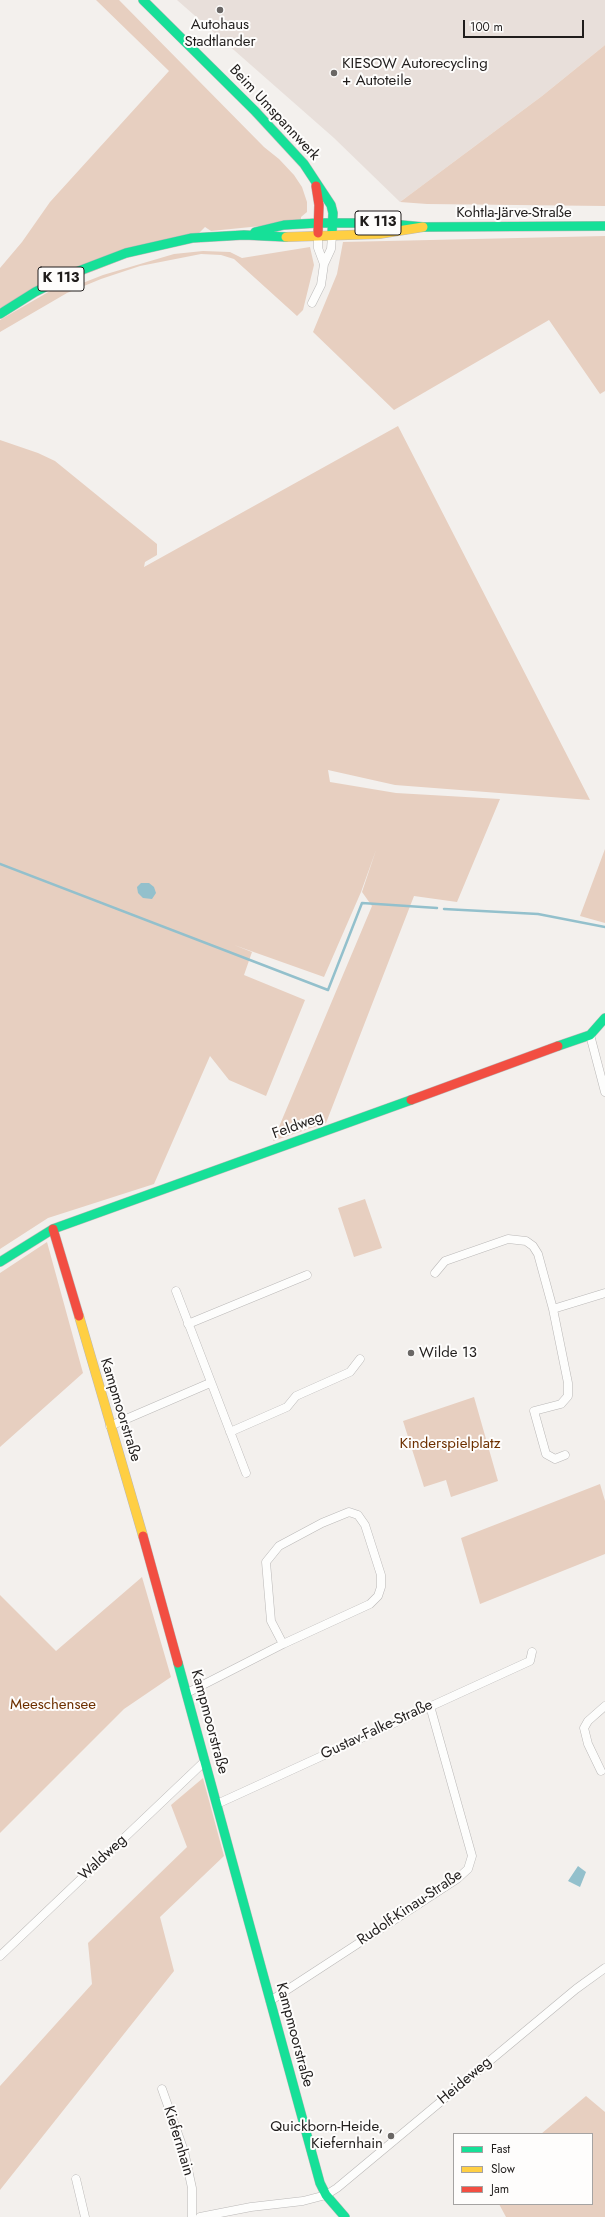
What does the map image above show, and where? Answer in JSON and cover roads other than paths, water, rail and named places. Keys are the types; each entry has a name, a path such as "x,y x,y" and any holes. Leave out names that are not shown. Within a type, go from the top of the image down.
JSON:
{"street":[{"name":"Beim Umspannwerk","path":"143,0 255,111 298,158 331,205 331,249 324,264 321,285 312,303"},
{"name":"Beim Umspannwerk","path":"314,179 320,205 318,248 324,264"},
{"name":"Kohtla-Järve-Straße","path":"244,235 284,225 318,223 380,223 423,227 605,226"},
{"name":"Kohtla-Järve-Straße","path":"0,314 54,282 126,253 192,238 244,235 285,238 379,234 423,227"},
{"name":"Feldweg","path":"0,1262 53,1229 590,1035 605,1018"},
{"path":"590,1035 605,1092"},
{"name":"Kampmoorstraße","path":"53,1229 151,1562 320,2182 326,2195 345,2217"},
{"path":"435,1273 445,1261 508,1239 526,1241 533,1246 538,1254 553,1309 566,1370 568,1396 561,1404 534,1411 546,1454 555,1459 565,1455"},
{"path":"188,1324 307,1275"},
{"path":"176,1291 210,1383 246,1473"},
{"path":"553,1309 605,1293"},
{"path":"230,1432 287,1407 296,1396 350,1372 360,1359"},
{"path":"110,1426 210,1383"},
{"path":"186,1693 283,1644 370,1604 378,1596 381,1587 381,1575 365,1524 358,1515 349,1512 322,1523 279,1546 272,1552 266,1562 271,1621 283,1644"},
{"name":"Gustav-Falke-Straße","path":"217,1804 530,1661 532,1652"},
{"name":"Rudolf-Kinau-Straße","path":"270,2001 457,1879 468,1869 472,1856 430,1706"},
{"path":"601,1771 588,1744 584,1728 588,1720 605,1706"},
{"name":"Waldweg","path":"0,1956 205,1761"},
{"name":"Heideweg","path":"326,2195 576,1989 605,1968"},
{"name":"Kiefernhain","path":"162,2089 184,2151 192,2188 192,2217"},
{"path":"76,2180 85,2217"},
{"path":"203,2217 251,2207 303,2201 326,2195"}],"water":[{"path":"141,883 149,883 154,887 156,893 152,899 143,898 138,893 137,887"},
{"path":"578,1866 586,1872 580,1887 568,1881"}],"waterway":[{"path":"0,864 328,990 362,903 437,908"},
{"path":"444,909 538,914 605,927"}],"place":[{"name":"Autohaus Stadtlander","path":"220,10"},
{"name":"KIESOW Autorecycling + Autoteile","path":"334,73"},
{"name":"Wilde 13","path":"411,1353"},
{"name":"Quickborn-Heide, Kiefernhain","path":"391,2136"}],"park label":[{"name":"Kinderspielplatz","path":"450,1444"},
{"name":"Meeschensee","path":"53,1705"}]}
